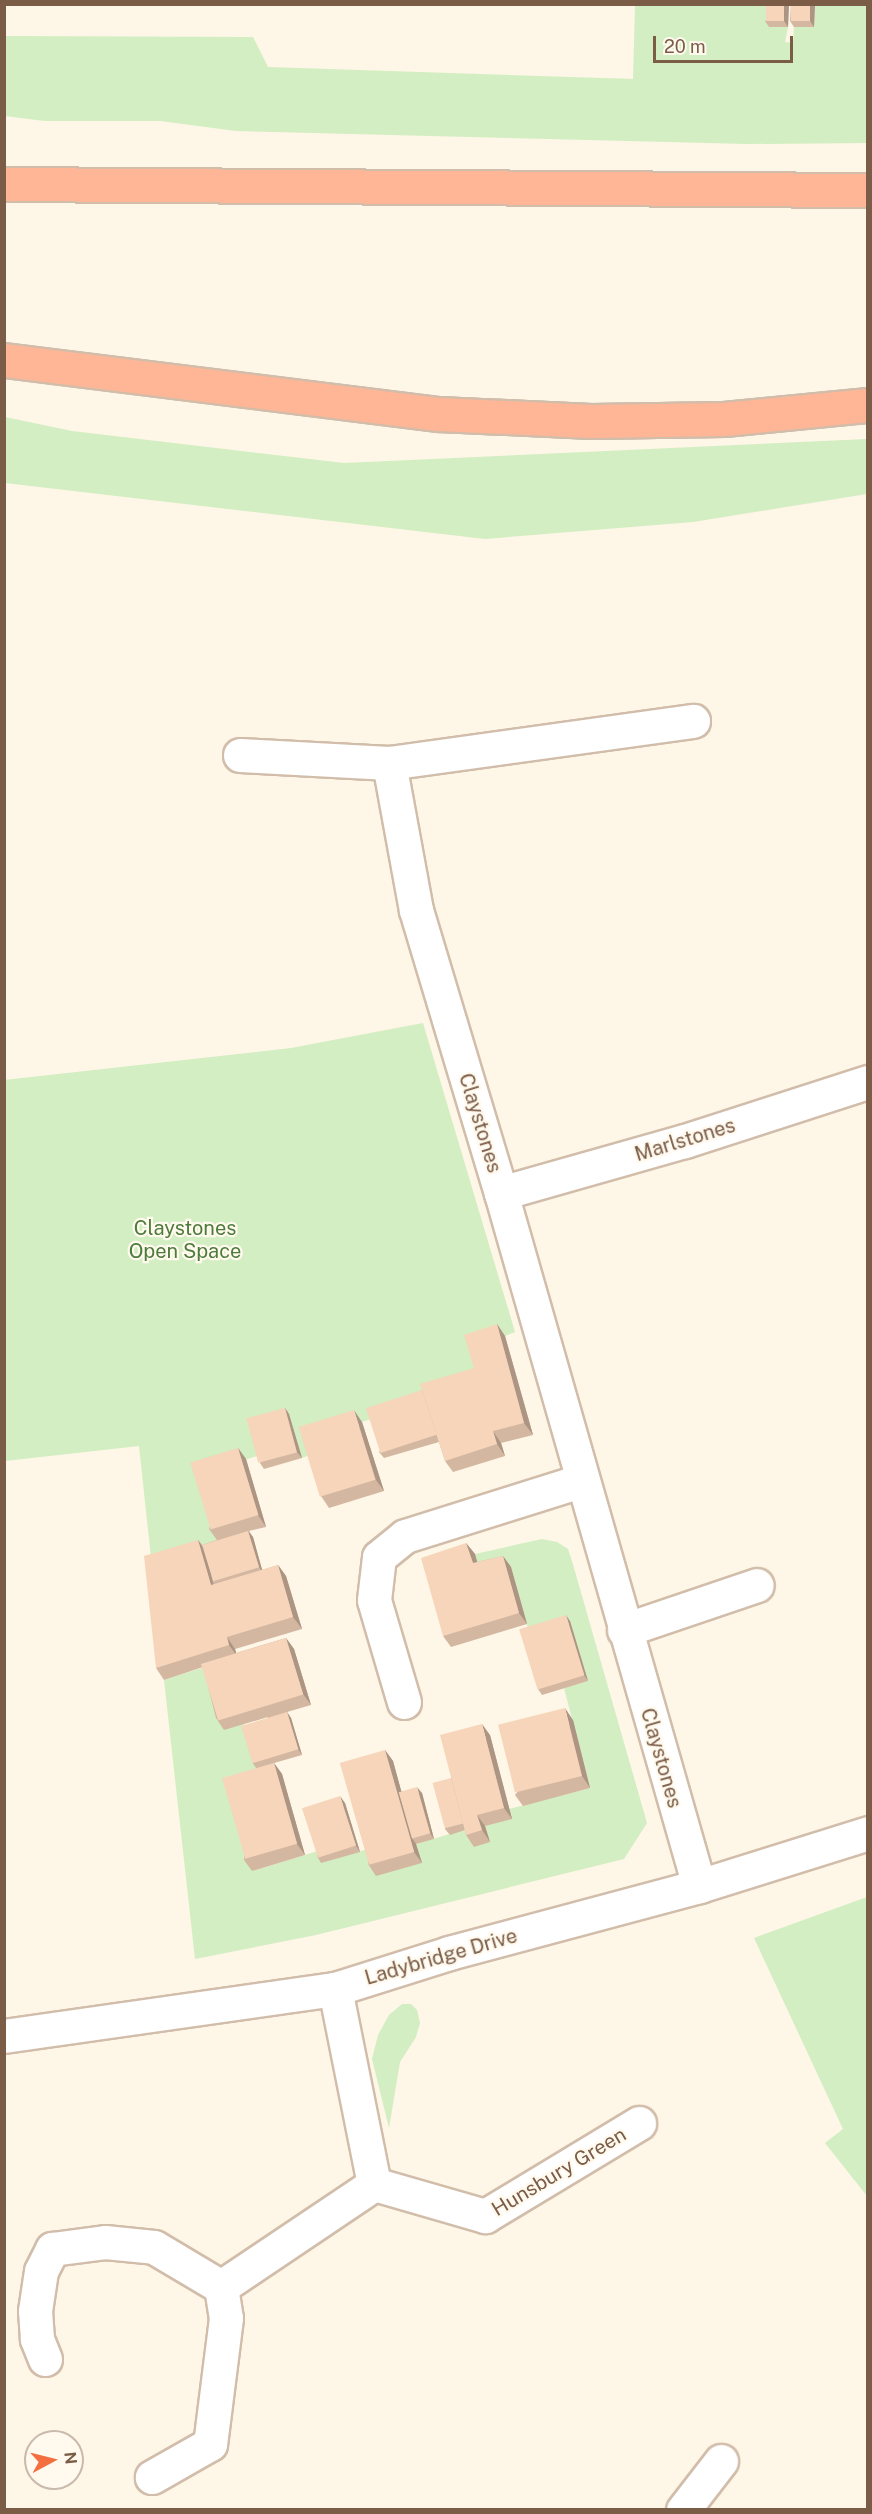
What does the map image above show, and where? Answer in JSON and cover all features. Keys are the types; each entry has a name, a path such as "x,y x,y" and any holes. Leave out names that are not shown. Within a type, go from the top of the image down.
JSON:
{"highway":[{"path":"4,184 867,190"},
{"path":"4,360 439,414 591,421 724,418 867,405"}],"street":[{"path":"240,755 389,763 693,721"},
{"name":"Claystones","path":"389,763 416,910 501,1193 580,1481 699,1886"},
{"name":"Marlstones","path":"501,1193 685,1140 867,1082"},
{"path":"404,1702 374,1600 379,1557 405,1536 580,1481"},
{"path":"624,1630 757,1585"},
{"name":"Ladybridge Drive","path":"4,2036 335,1989 449,1953 699,1886 867,1833"},
{"path":"221,2287 374,2184 335,1989"},
{"name":"Hunsbury Green","path":"374,2184 485,2216 639,2123"},
{"path":"45,2359 37,2339 35,2311 41,2271 52,2249 105,2242 154,2247 221,2287 226,2318 210,2444 152,2477"},
{"path":"683,2510 721,2461"}],"green space":[{"path":"635,5 771,5 769,27 788,27 785,42 793,43 794,27 814,27 815,5 867,5 867,143 747,144 236,131 160,121 45,121 5,116 5,36 253,37 268,67 633,79"},
{"path":"5,417 72,431 344,463 867,439 867,494 693,522 485,539 5,483"},
{"name":"Claystones Open Space","path":"423,1023 515,1332 505,1336 482,1379 372,1419 307,1437 312,1454 302,1458 289,1414 260,1455 198,1475 220,1547 152,1567 139,1446 5,1461 4,1080 291,1048"},
{"path":"542,1539 557,1542 568,1549 647,1823 624,1859 316,1935 195,1959 164,1680 208,1666 224,1729 244,1724 256,1768 252,1871 318,1851 321,1862 368,1849 376,1875 421,1863 416,1844 470,1828 490,1842 485,1826 509,1809 590,1788 564,1688 588,1681 570,1622 529,1632 511,1567 481,1575 475,1554"},
{"path":"868,1897 867,2196 825,2143 843,2129 754,1938"},
{"path":"402,2004 411,2004 417,2010 420,2023 416,2037 400,2062 389,2128 372,2059 378,2035 389,2015"}],"building":[{"path":"766,4 784,4 784,21 766,21"},
{"path":"791,4 810,4 810,21 791,21"},
{"path":"497,1324 524,1423 493,1431 497,1444 445,1461 420,1384 474,1368 464,1335"},
{"path":"422,1390 437,1435 380,1453 366,1408"},
{"path":"285,1408 297,1452 258,1463 246,1418"},
{"path":"354,1410 375,1480 320,1497 299,1427"},
{"path":"238,1448 258,1515 211,1530 190,1463"},
{"path":"248,1531 259,1567 213,1581 202,1545"},
{"path":"198,1540 211,1585 278,1565 293,1617 227,1637 229,1645 156,1668 144,1556"},
{"path":"466,1543 473,1563 503,1556 519,1613 443,1636 421,1558"},
{"path":"566,1615 584,1675 538,1690 519,1629"},
{"path":"286,1638 303,1694 218,1720 201,1664"},
{"path":"565,1708 582,1776 515,1793 498,1725"},
{"path":"287,1712 298,1749 252,1763 241,1726"},
{"path":"482,1724 504,1808 477,1815 482,1830 466,1835 440,1735"},
{"path":"385,1750 414,1852 369,1865 340,1763"},
{"path":"274,1763 297,1844 245,1859 222,1778"},
{"path":"451,1778 463,1823 445,1828 433,1783"},
{"path":"417,1787 430,1833 412,1838 399,1792"},
{"path":"340,1796 356,1845 318,1858 302,1808"}]}
